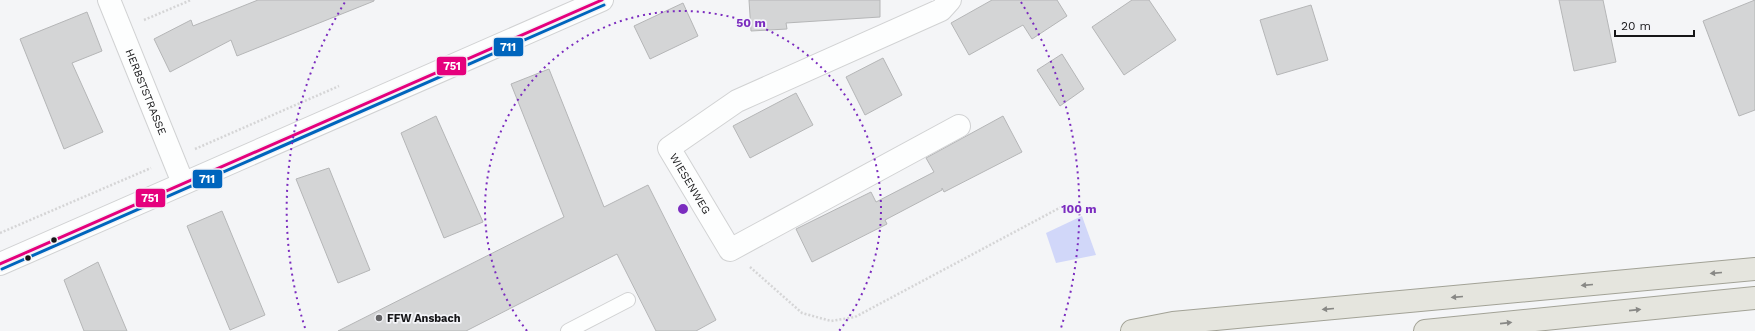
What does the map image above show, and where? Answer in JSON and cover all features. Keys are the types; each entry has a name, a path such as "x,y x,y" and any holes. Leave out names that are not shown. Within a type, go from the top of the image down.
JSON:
{"main road":[{"path":"1132,331 1173,323 1755,269"},
{"path":"1425,331 1755,298"}],"street":[{"name":"HERBSTSTRASSE","path":"109,0 183,183"},
{"path":"0,264 577,5 602,0"},
{"name":"WIESENWEG","path":"730,250 669,148 738,101 941,10 950,0"},
{"path":"730,250 959,126"}],"lane":[{"path":"568,331 628,300"}],"path":[{"path":"121,30 191,0"},
{"path":"0,233 340,85"},
{"path":"730,250 802,313 831,321 854,317 1065,206"}],"shaded area":[{"path":"1082,216 1096,255 1056,263 1046,233"}],"building":[{"path":"258,0 374,1 237,56 231,40 170,72 154,39 191,20 193,26"},
{"path":"749,0 880,0 880,17 786,23 787,29 751,31"},
{"path":"992,0 1057,0 1067,16 1032,39 1023,25 969,55 951,23"},
{"path":"1132,0 1149,0 1176,40 1124,75 1092,27"},
{"path":"1559,0 1603,0 1616,62 1574,71"},
{"path":"1755,0 1755,110 1739,116 1703,21"},
{"path":"683,3 698,36 650,59 634,26"},
{"path":"1311,5 1328,60 1277,75 1260,20"},
{"path":"87,12 102,51 72,63 103,132 64,149 20,39"},
{"path":"1062,54 1084,89 1060,106 1037,70"},
{"path":"883,58 902,95 865,115 846,77"},
{"path":"549,69 604,207 648,185 716,320 696,331 656,331 617,254 466,331 338,331 564,217 511,84"},
{"path":"796,93 813,125 750,158 733,126"},
{"path":"436,116 483,222 444,238 401,133"},
{"path":"1003,116 1022,152 944,192 942,188 942,190 885,220 887,224 812,262 796,229 871,192 876,202 934,172 926,158"},
{"path":"329,168 370,270 338,283 296,179"},
{"path":"222,211 265,315 230,330 187,226"},
{"path":"98,262 127,331 84,331 64,280"}],"transit line":[{"name":"751","path":"0,264 602,0"},
{"name":"711","path":"2,269 604,5"}],"place":[{"name":"FFW Ansbach","path":"379,318"}]}
